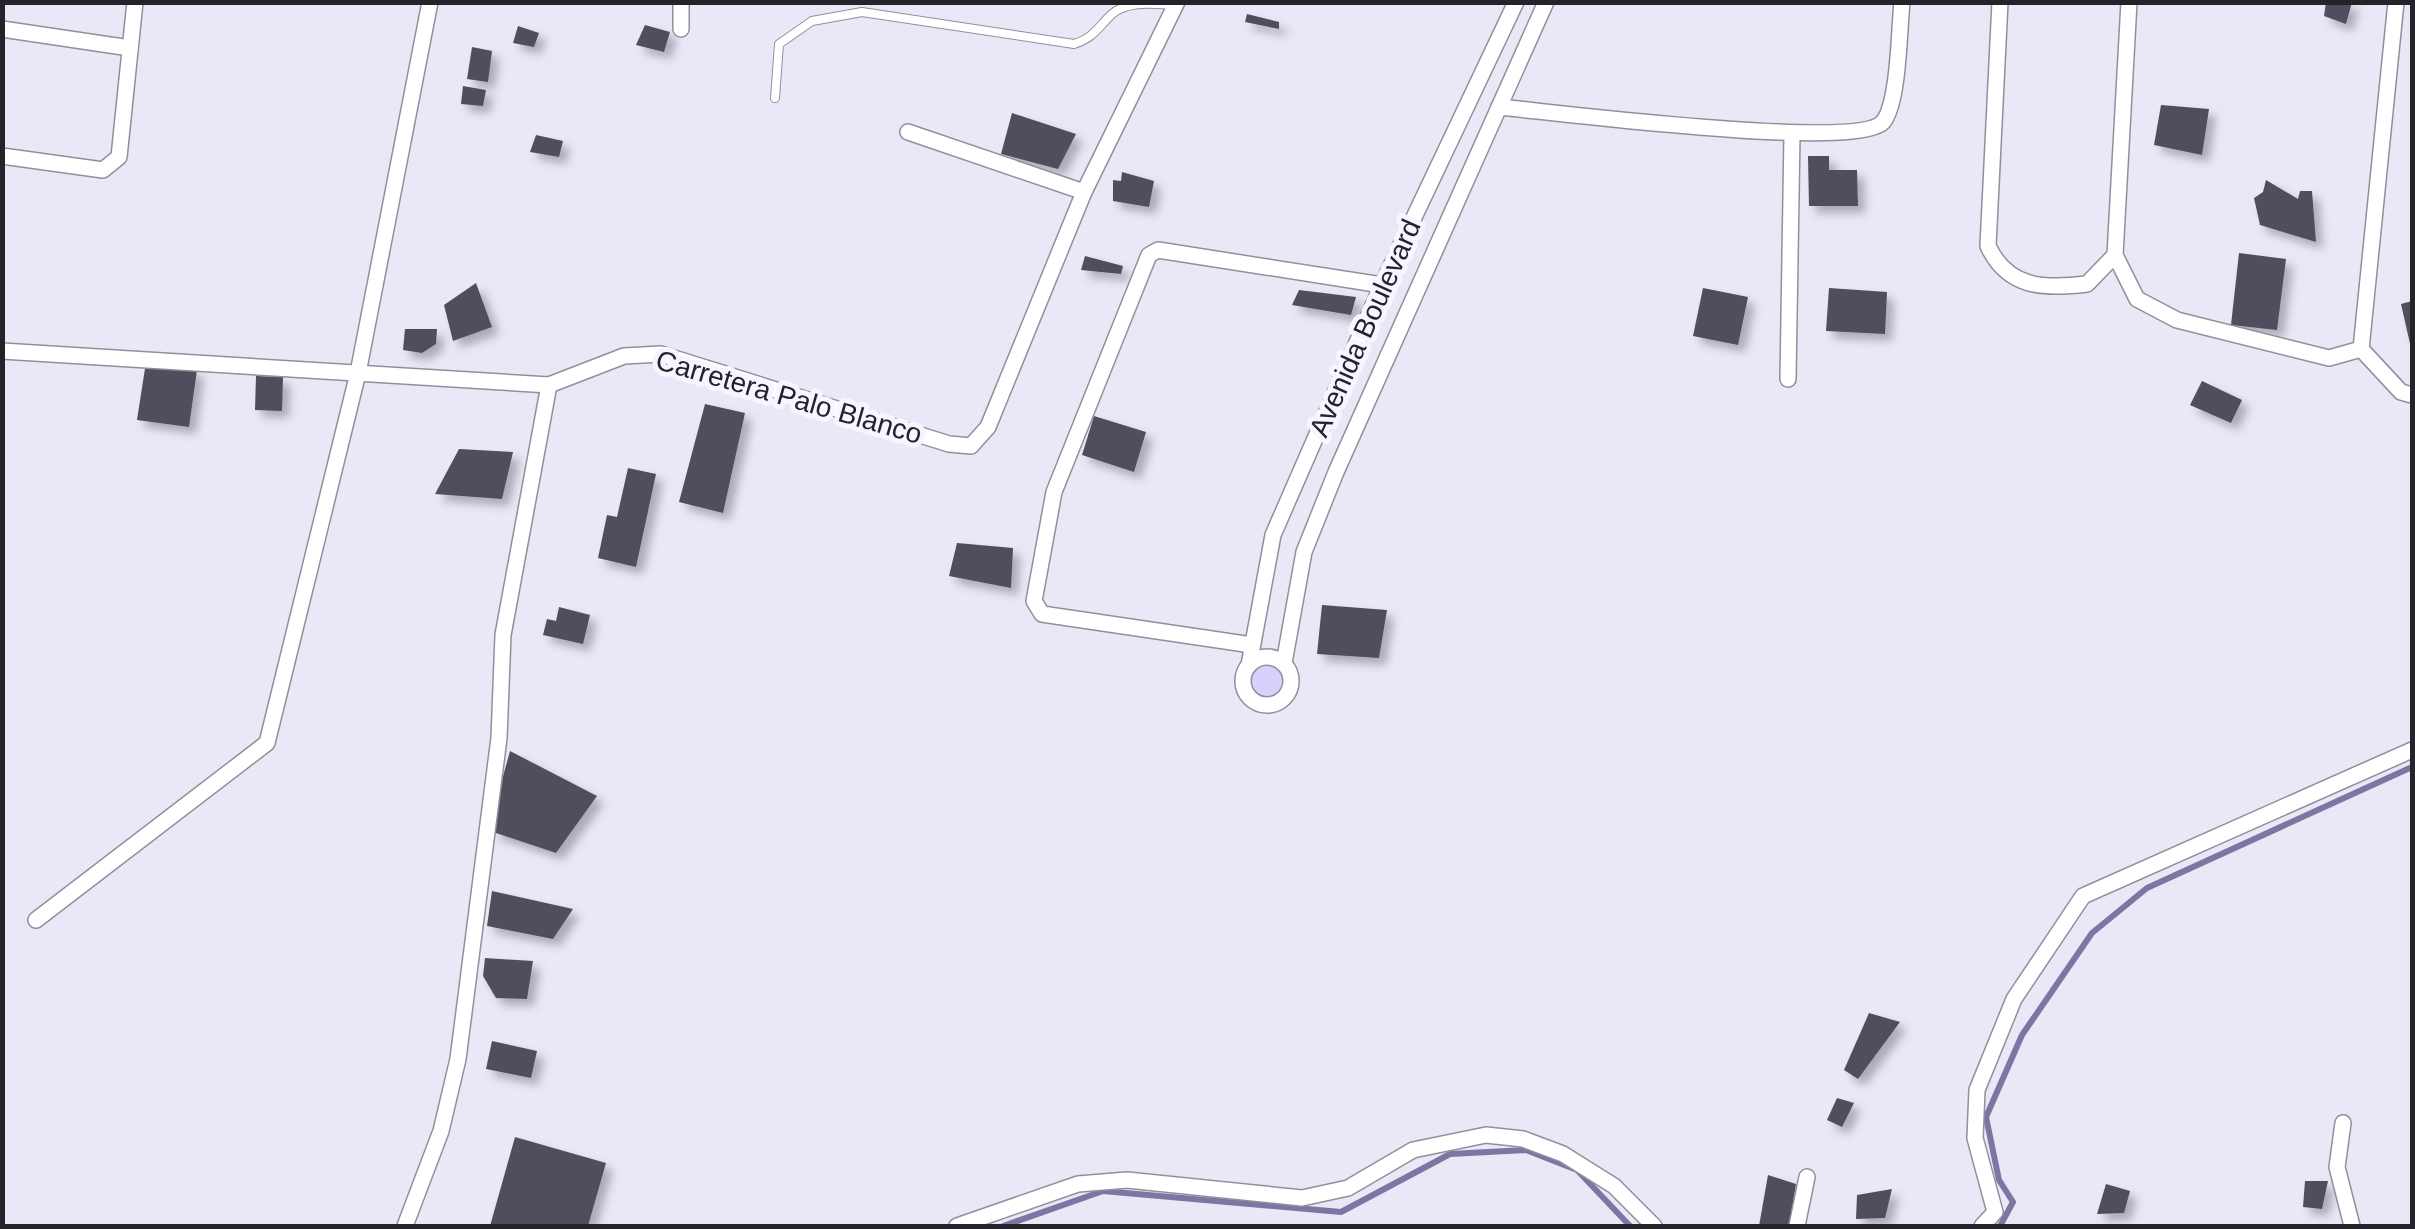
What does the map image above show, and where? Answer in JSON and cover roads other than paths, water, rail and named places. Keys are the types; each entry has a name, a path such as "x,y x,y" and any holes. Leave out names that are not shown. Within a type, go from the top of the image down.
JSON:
{"street":[{"path":"2,156 103,170 114,166 119,158 135,2"},
{"path":"36,920 266,744 358,373 430,2"},
{"path":"680,29 682,2"},
{"name":"Avenida Boulevard","path":"1249,665 1272,535 1382,286 1516,2"},
{"name":"Avenida Boulevard","path":"1284,663 1304,552 1546,2"},
{"path":"1499,107 1792,134 1866,132 1882,124 1890,108 1902,2"},
{"path":"2000,2 1988,246 1996,264 2020,282 2050,288 2088,284 2115,255"},
{"path":"2129,2 2115,255 2137,299 2177,320 2329,358 2361,349"},
{"path":"2396,2 2361,349 2401,392 2412,395"},
{"name":"Carretera Palo Blanco","path":"2,351 549,385 624,356 661,354 949,444 972,446 988,427 1084,192 1177,4"},
{"path":"2,29 130,48"},
{"path":"908,132 1084,192"},
{"path":"1788,378 1792,134"},
{"path":"1252,645 1042,614 1034,601 1054,492 1149,256 1158,250 1382,286"},
{"path":"405,1226 441,1131 458,1060 499,738 503,635 549,385"},
{"path":"1270,657 1284,663 1292,685 1284,699 1269,705 1254,701 1244,688 1249,665 1270,657"},
{"path":"1982,1226 1995,1212 1974,1138 1977,1090 2014,999 2083,896 2412,750"},
{"path":"2343,1122 2338,1167 2352,1226"},
{"path":"957,1226 1078,1184 1127,1180 1302,1198 1348,1188 1413,1150 1486,1135 1523,1139 1563,1154 1614,1186 1654,1226"},
{"path":"1797,1226 1807,1176"}],"lane":[{"path":"775,98 779,44 812,22 862,12 1074,44 1095,37 1113,12 1132,3 1177,4"}],"waterway":[{"path":"2000,1226 2013,1202 1999,1180 1986,1117 2022,1035 2092,933 2147,888 2412,767"},
{"path":"1003,1226 1103,1191 1341,1212 1450,1154 1526,1150 1577,1170 1630,1226"}]}
